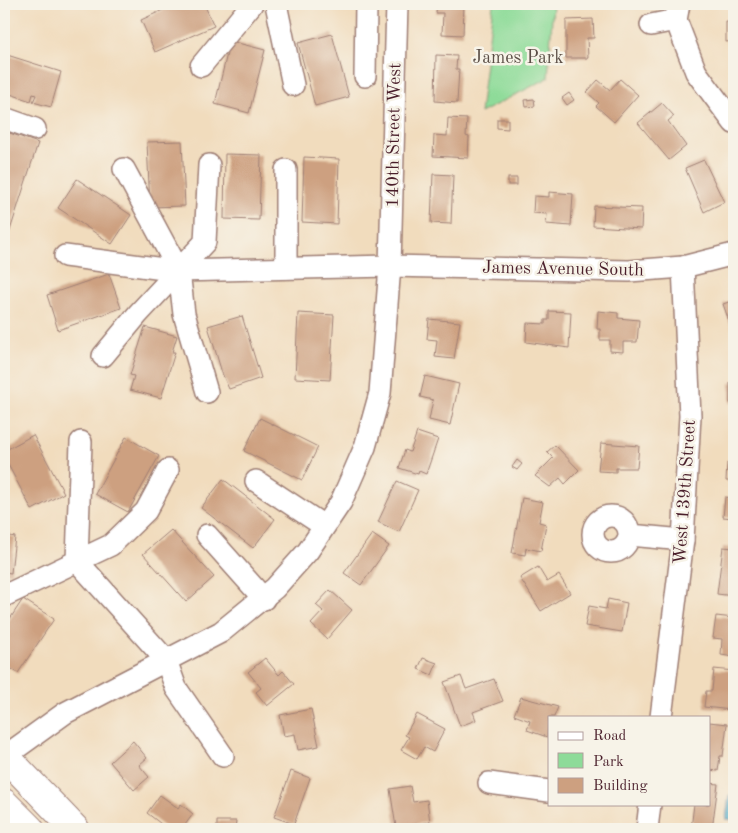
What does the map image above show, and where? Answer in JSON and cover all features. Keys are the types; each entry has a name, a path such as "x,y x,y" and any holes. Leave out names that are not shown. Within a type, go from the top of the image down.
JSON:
{"main road":[{"path":"4,756 75,829"},
{"path":"4,803 30,829"}],"street":[{"path":"201,66 252,4"},
{"path":"276,4 293,85"},
{"path":"365,76 366,4"},
{"name":"140th Street West","path":"4,756 65,713 221,632 264,599 308,551 341,502 366,447 380,393 390,266 397,4"},
{"path":"651,25 678,12 696,72 734,123"},
{"path":"4,118 35,129"},
{"path":"103,356 138,314 205,242 209,165"},
{"path":"124,168 179,271 184,314 207,392"},
{"path":"286,170 286,268"},
{"name":"James Avenue South","path":"390,266 629,271 683,267 734,254"},
{"path":"65,256 179,271 390,266"},
{"name":"West 139th Street","path":"661,716 683,540 690,416 683,267"},
{"path":"81,442 77,561 166,660 176,688 223,756"},
{"path":"4,596 111,545 146,511 168,470"},
{"path":"256,481 324,526"},
{"path":"207,535 264,599"},
{"path":"630,535 683,540"},
{"path":"489,783 548,791"},
{"path":"647,829 650,806"}],"green space":[{"name":"James Park","path":"493,4 553,4 548,78 480,113"}],"water":[{"path":"729,795 734,796 734,820 726,819"}],"building":[{"path":"4,4 10,4 4,21"},
{"path":"176,4 204,4 214,26 155,52 141,20"},
{"path":"437,4 464,4 463,35 442,34 443,13 436,13"},
{"path":"593,19 594,38 587,38 588,58 566,58 566,20"},
{"path":"726,22 734,22 734,41 726,42"},
{"path":"332,34 349,97 315,106 298,43"},
{"path":"230,41 265,50 249,113 215,104"},
{"path":"4,54 61,72 51,107 33,102 36,95 33,94 31,101 4,92"},
{"path":"436,55 457,56 456,69 459,69 457,103 435,101"},
{"path":"620,79 638,95 614,122 596,106 599,103 587,92 598,80 610,90"},
{"path":"569,93 574,100 567,105 562,98"},
{"path":"534,99 535,106 526,107 525,100"},
{"path":"662,103 674,116 668,121 686,146 669,160 638,123"},
{"path":"448,118 467,119 466,136 469,137 468,158 433,156 434,135 447,136"},
{"path":"497,119 508,119 508,129 497,128"},
{"path":"4,131 38,143 6,243 4,243 4,152 7,151 4,149"},
{"path":"182,141 185,206 150,207 147,142"},
{"path":"225,154 261,155 259,220 224,219"},
{"path":"304,157 339,159 337,224 302,222"},
{"path":"704,160 724,202 704,212 685,168"},
{"path":"433,174 453,175 451,224 431,223"},
{"path":"508,178 517,178 517,185 508,185"},
{"path":"77,179 131,215 112,244 58,208"},
{"path":"549,192 573,194 571,226 546,224 547,214 533,213 534,196 549,197"},
{"path":"594,206 642,208 641,229 593,226"},
{"path":"109,274 121,308 58,330 47,295"},
{"path":"734,300 734,335 723,304"},
{"path":"549,311 571,312 569,348 526,342 527,323 545,324 545,320 549,320"},
{"path":"598,311 618,313 618,318 639,320 637,342 623,342 623,352 610,351 610,340 600,340 600,329 597,329"},
{"path":"298,313 334,315 330,380 295,378"},
{"path":"242,316 261,378 229,389 222,373 208,326"},
{"path":"429,319 460,322 454,359 435,357 437,340 427,339"},
{"path":"145,327 177,336 172,352 175,352 161,398 130,390 134,376 130,375"},
{"path":"425,376 459,384 450,425 429,420 433,400 420,397"},
{"path":"730,383 734,383 734,403 730,403"},
{"path":"260,418 318,447 302,480 244,451"},
{"path":"417,432 438,439 426,474 419,471 418,474 399,468 405,450 410,452"},
{"path":"33,435 64,493 32,510 4,457 4,451"},
{"path":"126,437 159,456 128,512 95,494"},
{"path":"601,443 639,446 637,468 616,468 616,472 598,471"},
{"path":"555,445 579,470 565,484 560,478 550,487 535,476 553,458 547,452"},
{"path":"517,460 522,464 517,470 512,467"},
{"path":"727,463 734,464 734,481 726,481"},
{"path":"223,479 275,519 253,548 201,508"},
{"path":"397,481 418,490 399,532 378,522"},
{"path":"725,497 734,498 734,536 731,536 733,518 723,517"},
{"path":"522,498 543,502 539,522 546,524 541,551 526,548 525,555 512,553"},
{"path":"171,530 214,577 186,602 143,554"},
{"path":"372,534 389,546 361,585 344,573"},
{"path":"4,535 15,537 11,573 4,572"},
{"path":"723,547 734,548 734,596 717,594"},
{"path":"538,567 547,582 559,575 570,593 541,611 520,578"},
{"path":"330,590 352,610 327,639 311,624 323,611 316,605"},
{"path":"23,599 54,619 18,673 4,664 4,628"},
{"path":"608,599 627,603 622,632 585,626 589,606 606,609"},
{"path":"716,616 734,618 734,657 721,655 722,639 713,638"},
{"path":"265,658 279,675 283,671 294,684 267,706 256,692 261,688 248,672"},
{"path":"423,658 437,663 432,675 418,669"},
{"path":"714,669 734,671 732,710 704,707 706,691 712,691"},
{"path":"461,676 466,689 494,679 503,701 473,712 476,720 460,726 444,682"},
{"path":"521,697 558,707 554,716 548,716 547,737 527,730 530,721 514,715"},
{"path":"311,709 319,746 298,750 295,734 284,736 280,715"},
{"path":"417,714 445,729 433,752 424,747 417,759 401,750 409,737 405,735"},
{"path":"710,722 727,724 723,756 720,756 718,771 710,770"},
{"path":"133,741 147,758 139,765 149,777 134,790 110,762"},
{"path":"291,771 310,778 294,824 274,817"},
{"path":"710,783 718,784 712,829 691,829 694,806 710,806"},
{"path":"410,786 413,802 427,800 430,822 396,827 390,789"},
{"path":"160,795 178,808 181,804 193,814 182,829 164,829 165,827 147,813"},
{"path":"217,821 236,821 235,829 217,829"}]}
